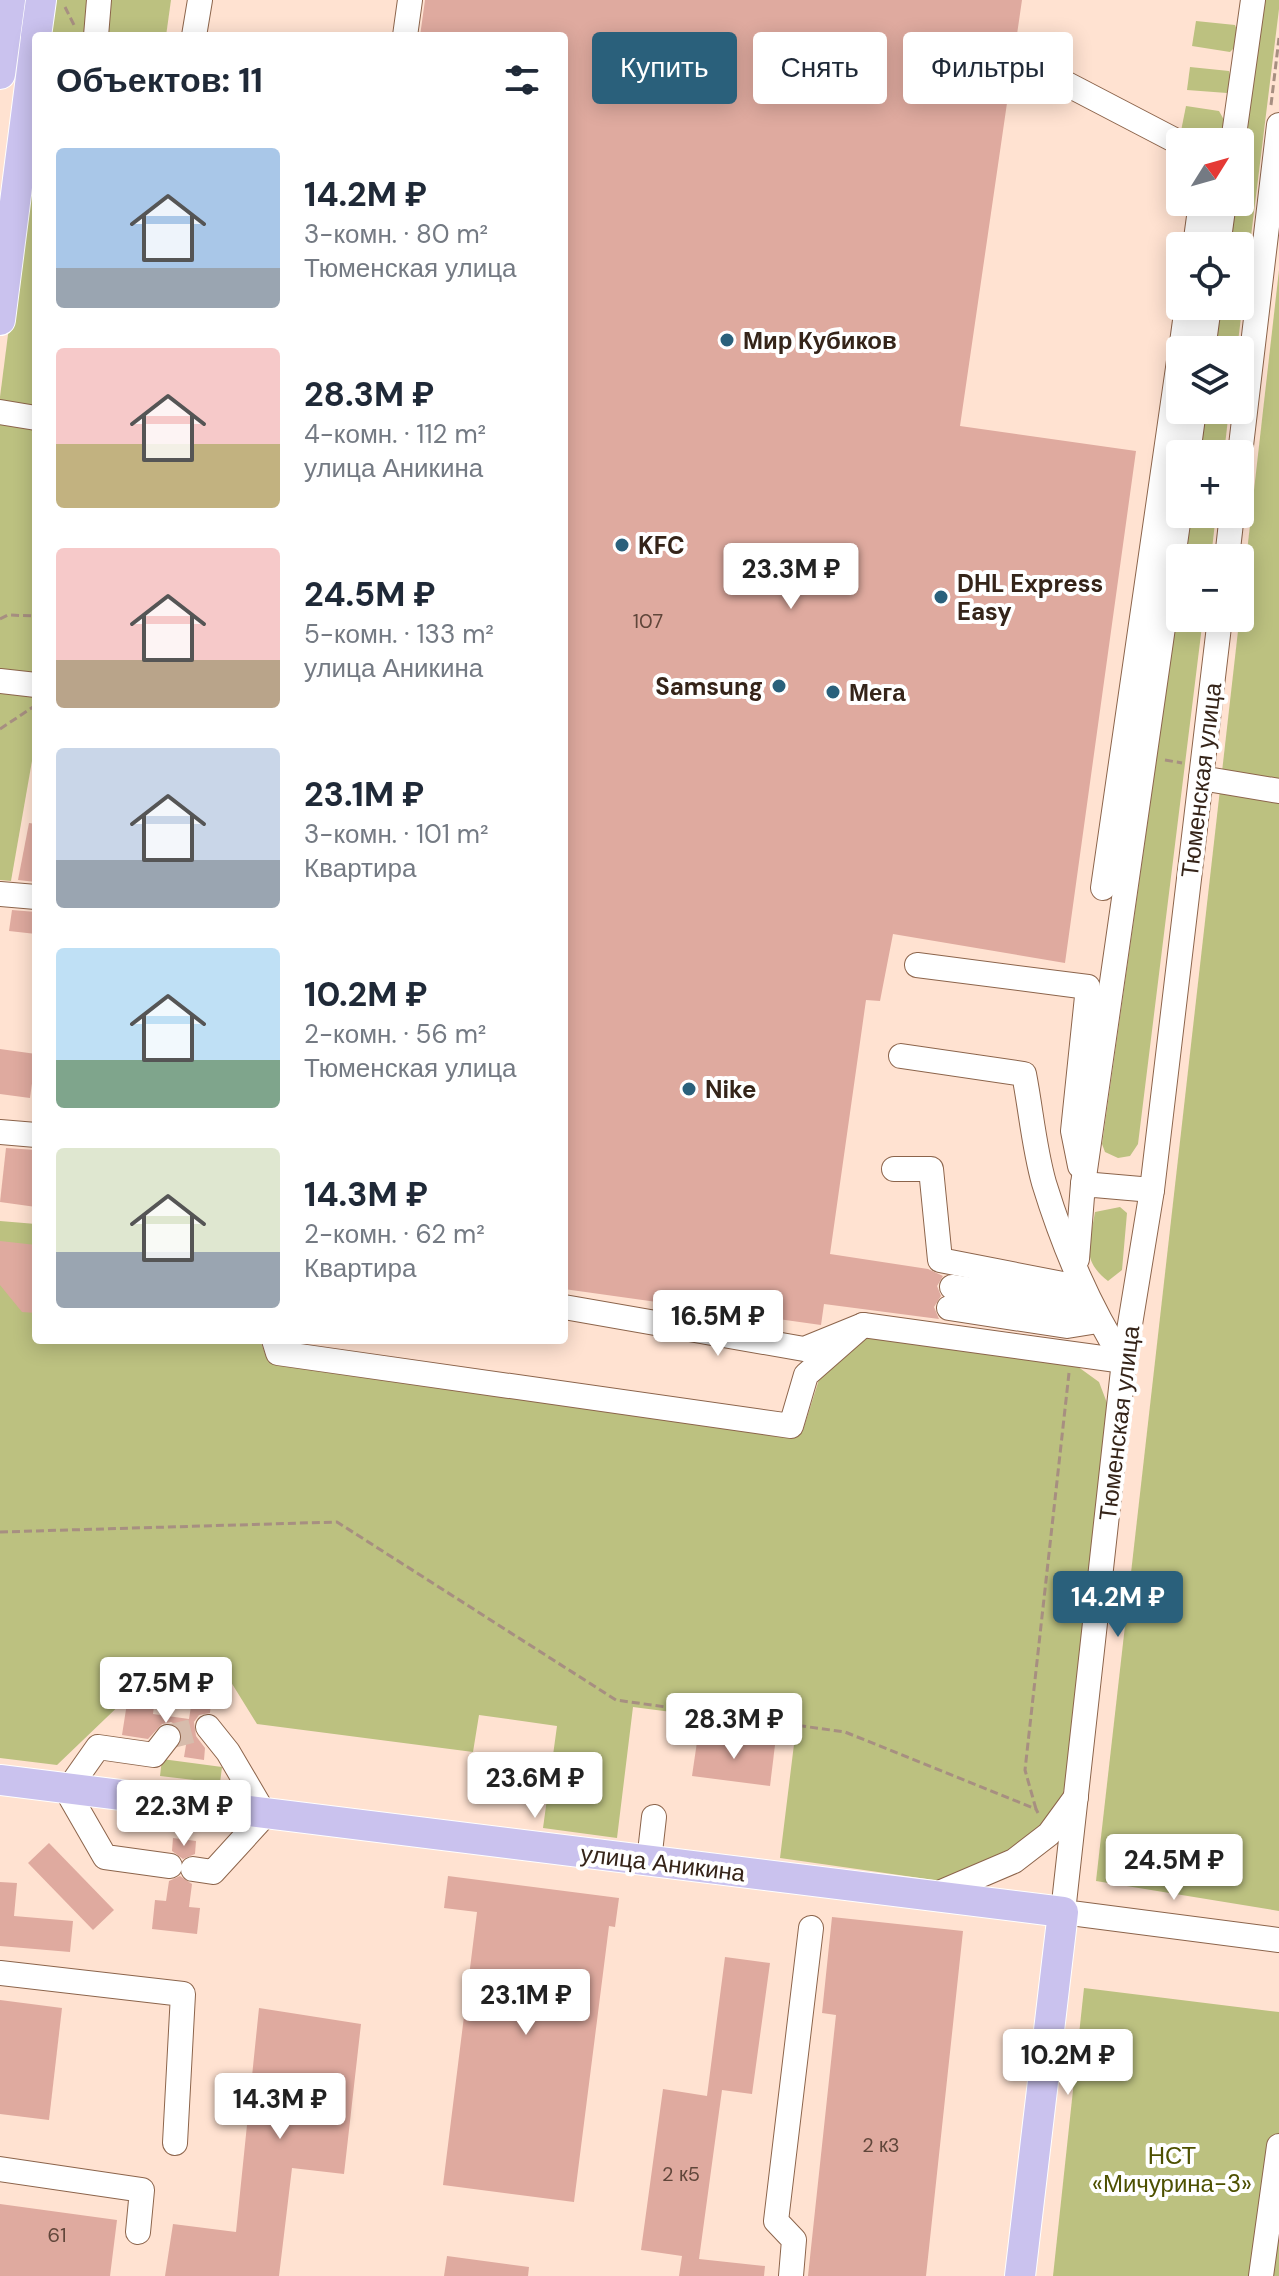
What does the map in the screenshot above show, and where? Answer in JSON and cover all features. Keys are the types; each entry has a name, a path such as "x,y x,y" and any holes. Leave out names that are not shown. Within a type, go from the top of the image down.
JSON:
{"main road":[{"path":"0,74 10,0"},
{"path":"37,32 41,0"},
{"path":"0,320 32,68"},
{"name":"улица Аникина","path":"0,1780 67,1791 1063,1912"},
{"name":"Тюменская улица","path":"1020,2276 1063,1912"}],"street":[{"path":"96,32 99,0"},
{"path":"195,32 200,0"},
{"path":"406,32 410,0"},
{"path":"1235,128 1253,0"},
{"path":"1073,87 1166,136"},
{"path":"1242,440 1279,125"},
{"path":"0,412 32,417"},
{"path":"1103,888 1170,424"},
{"path":"1080,1279 1083,1184 1177,528"},
{"name":"Тюменская улица","path":"1063,1912 1124,1361 1152,1190 1218,632"},
{"path":"0,681 32,685"},
{"path":"1201,778 1279,791"},
{"path":"0,894 32,897"},
{"path":"917,965 1088,987 1073,1131 1083,1184"},
{"path":"901,1056 1024,1074 1044,1181 1098,1321 1124,1361"},
{"path":"0,1132 32,1135"},
{"path":"894,1169 931,1169 940,1260 1080,1279"},
{"path":"1083,1184 1152,1190"},
{"path":"951,1298 1067,1326 1098,1321"},
{"path":"568,1308 804,1349 863,1325 1124,1361"},
{"path":"275,1344 278,1353 791,1426 806,1375 863,1325"},
{"path":"168,1737 154,1755 98,1747 67,1791 105,1857 213,1872 265,1815 228,1752 208,1727"},
{"path":"931,1896 1014,1861 1049,1834 1077,1795"},
{"path":"649,1861 654,1817"},
{"name":"улица Аникина","path":"1063,1912 1279,1940"},
{"path":"791,2276 794,2240 776,2221 811,1928"},
{"path":"0,1973 183,1994 175,2143"},
{"path":"1261,2276 1279,2146"},
{"path":"0,2169 142,2190 138,2232"}],"path":[{"path":"62,0 78,32"},
{"path":"0,619 8,615 32,616"},
{"path":"0,729 32,708"},
{"path":"1049,1834 1036,1809 1025,1770 1071,1354"},
{"path":"0,1532 337,1522 616,1700 845,1732 1036,1809"}],"green space":[{"path":"51,0 89,0 86,32 47,32"},
{"path":"106,0 171,0 167,32 104,32"},
{"path":"1264,0 1279,0 1254,212 1254,128 1246,128"},
{"path":"1196,21 1235,25 1238,36 1236,46 1230,52 1192,46"},
{"path":"1190,67 1229,71 1233,87 1227,93 1187,90"},
{"path":"1186,106 1219,111 1224,120 1222,128 1182,128"},
{"path":"32,148 32,406 0,401"},
{"path":"1233,216 1254,216 1252,232 1231,232"},
{"path":"1279,270 1279,1911 1096,1881 1238,632 1254,632 1254,544 1248,544 1250,528 1254,528 1254,490"},
{"path":"1219,320 1241,320 1239,336 1216,336"},
{"path":"0,424 32,428 32,673 0,669"},
{"path":"1204,424 1227,424 1226,440 1202,440"},
{"path":"1189,528 1214,528 1213,544 1187,544"},
{"path":"1175,632 1201,632 1138,1144 1130,1156 1118,1158 1105,1152 1102,1144"},
{"path":"0,689 32,693 32,761 11,881 0,880"},
{"path":"1120,1207 1127,1213 1122,1270 1108,1281 1093,1265 1090,1242 1095,1212"},
{"path":"0,1221 32,1224 32,1344 262,1344 266,1356 271,1359 796,1437 803,1430 822,1370 866,1338 879,1337 1070,1361 1099,1382 1107,1403 1067,1776 1058,1815 1025,1849 948,1882 780,1858 796,1728 633,1707 617,1838 543,1828 557,1726 479,1715 473,1752 257,1724 226,1674 148,1667 144,1697 130,1695 57,1765 0,1758"},
{"path":"162,1759 222,1767 220,1783 160,1776"},
{"name":"НСТ «Мичурина-3»","path":"1084,1988 1279,2012 1279,2276 1053,2276"}],"building":[{"name":"Мега","path":"425,0 1022,0 1017,32 903,32 903,104 1007,104 960,426 1136,451 1065,963 893,934 880,1001 866,1000 830,1254 928,1269 943,1276 937,1286 941,1296 934,1307 939,1319 824,1304 821,1325 568,1290 568,32 421,32"},
{"path":"29,823 32,823 32,882 18,880"},
{"path":"12,910 32,912 32,934 9,931"},
{"path":"0,1049 32,1053 30,1098 0,1094"},
{"path":"6,1148 32,1150 32,1206 0,1202"},
{"path":"0,1241 32,1245 32,1313 22,1312 0,1285"},
{"path":"192,1700 211,1703 210,1713 199,1715 194,1722 196,1736 205,1748 204,1760 184,1757 187,1739 183,1739 178,1726 171,1722 162,1724 148,1739 122,1735 127,1703 154,1706 153,1714 189,1719"},
{"path":"698,1735 775,1745 770,1786 692,1776"},
{"path":"173,1838 196,1841 195,1854 183,1859 172,1851"},
{"path":"49,1843 114,1910 93,1930 28,1863"},
{"path":"180,1876 192,1884 189,1907 200,1908 197,1934 152,1929 155,1900 166,1901 169,1881"},
{"path":"448,1876 619,1898 615,1927 609,1926 574,2202 443,2185 477,1912 444,1908"},
{"path":"0,1882 17,1883 14,1916 73,1921 70,1952 0,1946"},
{"path":"832,1917 963,1931 926,2276 808,2276 836,2015 822,2013"},
{"path":"725,1957 770,1963 752,2094 722,2090 699,2259 765,2266 764,2276 679,2276 682,2256 641,2250 663,2089 707,2096"},
{"path":"0,2000 62,2008 49,2120 0,2114"},
{"path":"259,2008 361,2024 344,2174 292,2168 279,2276 165,2276 173,2224 236,2232"},
{"path":"0,2204 117,2220 110,2276 0,2276"},
{"path":"447,2256 529,2267 528,2276 444,2276"}],"tunnel":[{"path":"168,1737 208,1727"}],"place":[{"name":"Мир Кубиков","path":"727,340"},
{"name":"KFC","path":"622,545"},
{"name":"DHL Express Easy","path":"941,597"},
{"name":"Samsung","path":"779,686"},
{"name":"Мега","path":"833,692"},
{"name":"Nike","path":"689,1089"}]}
